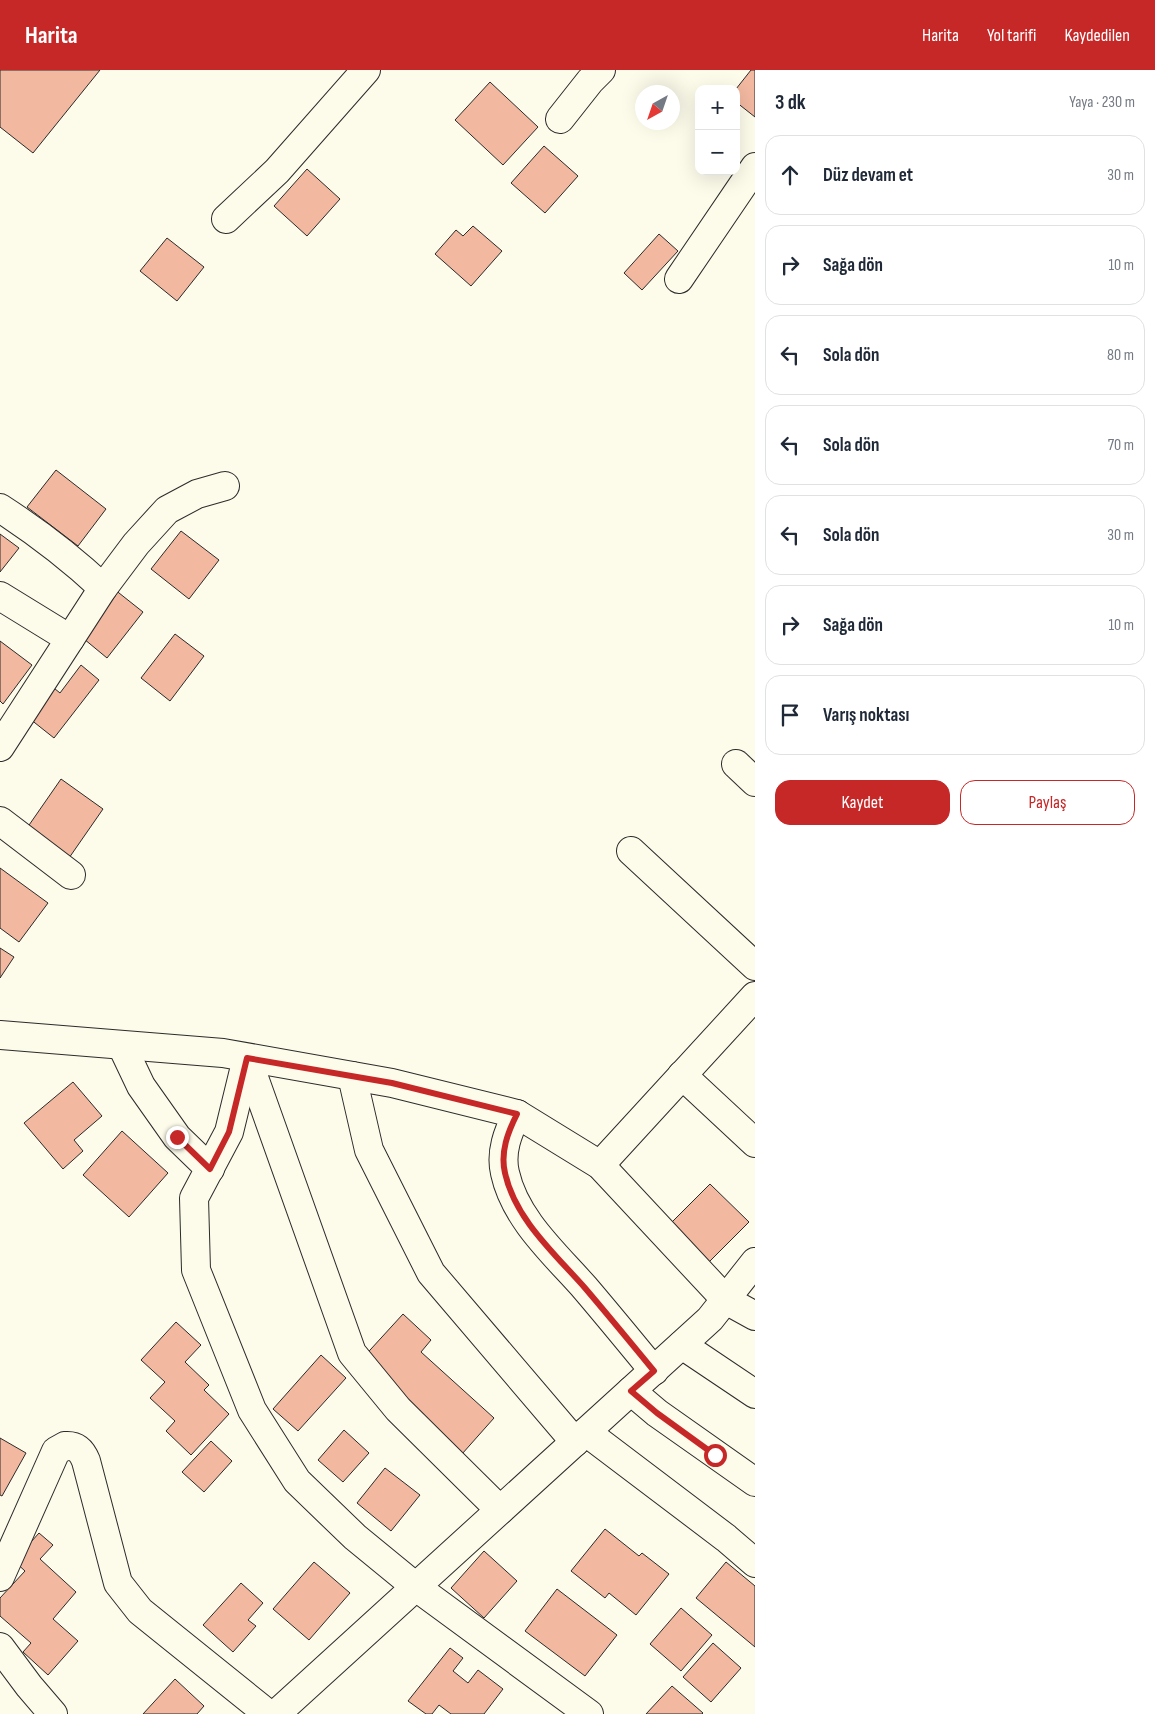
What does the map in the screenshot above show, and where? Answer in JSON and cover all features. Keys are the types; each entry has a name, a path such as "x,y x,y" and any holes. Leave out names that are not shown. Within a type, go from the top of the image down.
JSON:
{"street":[{"path":"226,219 277,171 366,70"},
{"path":"560,119 601,70"},
{"path":"679,279 755,167"},
{"path":"0,747 9,714 70,639 103,588 136,544 167,510 197,494 225,486"},
{"path":"0,508 76,563 103,588"},
{"path":"0,596 70,639"},
{"path":"0,821 71,875"},
{"path":"631,851 755,966"},
{"path":"600,1165 755,996"},
{"path":"2,1040 122,1046 223,1054 392,1083 517,1114 600,1165 726,1300 755,1316"},
{"path":"122,1046 141,1086 177,1137 210,1169"},
{"path":"247,1058 229,1132 194,1198 196,1270 252,1410 297,1481 355,1537 416,1587 589,1714"},
{"path":"247,1058 352,1353 398,1409 500,1510"},
{"path":"682,1075 755,1143"},
{"path":"352,1076 369,1150 431,1273 581,1437 726,1538 755,1563"},
{"path":"517,1114 509,1130 504,1147 504,1172 517,1205 544,1242 654,1371"},
{"path":"0,1577 56,1451 66,1446 78,1448 84,1454 118,1583 140,1612 281,1711 710,1319 755,1262"},
{"path":"682,1345 755,1394"},
{"path":"631,1391 657,1413 755,1482"},
{"path":"0,1647 53,1714"}],"building":[{"path":"0,70 100,70 33,153 0,127"},
{"path":"751,70 755,70 755,117 740,105 739,85"},
{"path":"490,82 538,127 503,165 455,120"},
{"path":"544,146 578,176 545,213 511,183"},
{"path":"307,169 340,199 307,236 274,206"},
{"path":"473,226 502,251 471,286 435,254 456,230 463,236"},
{"path":"659,234 678,251 642,290 624,273"},
{"path":"167,238 204,267 177,301 140,271"},
{"path":"56,470 106,509 78,546 27,507"},
{"path":"181,531 219,560 189,599 151,569"},
{"path":"0,534 19,548 0,572"},
{"path":"114,589 143,612 107,658 78,634"},
{"path":"175,634 204,656 170,701 141,678"},
{"path":"0,641 32,665 3,704 0,701"},
{"path":"81,665 99,680 54,738 25,715 49,684 60,693"},
{"path":"61,779 103,809 69,858 27,828"},
{"path":"0,868 48,903 19,942 0,928"},
{"path":"0,948 14,957 0,978"},
{"path":"73,1082 102,1116 74,1140 83,1151 63,1169 24,1123"},
{"path":"122,1131 168,1173 129,1217 83,1175"},
{"path":"710,1184 749,1222 709,1262 670,1224"},
{"path":"403,1314 431,1340 421,1352 494,1418 462,1454 360,1361"},
{"path":"176,1322 201,1345 185,1362 209,1385 204,1390 229,1414 191,1455 166,1431 175,1421 150,1398 165,1382 141,1360"},
{"path":"321,1355 346,1378 298,1431 273,1409"},
{"path":"344,1430 369,1453 343,1482 318,1460"},
{"path":"0,1438 26,1453 2,1496 0,1495"},
{"path":"211,1441 232,1461 204,1492 182,1472"},
{"path":"385,1468 420,1495 391,1531 357,1503"},
{"path":"605,1529 639,1556 642,1553 669,1574 636,1615 609,1593 605,1598 571,1571"},
{"path":"39,1533 53,1545 40,1559 76,1592 53,1619 78,1641 48,1675 23,1652 31,1643 0,1616 0,1598 25,1571 14,1561"},
{"path":"484,1551 517,1581 484,1618 451,1588"},
{"path":"314,1562 350,1593 309,1640 273,1609"},
{"path":"726,1562 755,1586 755,1647 696,1598"},
{"path":"241,1583 263,1603 248,1620 256,1626 233,1652 203,1625"},
{"path":"557,1589 617,1635 585,1676 525,1631"},
{"path":"681,1608 712,1635 681,1671 650,1644"},
{"path":"713,1643 741,1668 711,1702 683,1677"},
{"path":"450,1648 463,1658 453,1671 468,1683 478,1670 503,1689 484,1714 451,1714 439,1705 432,1714 426,1714 408,1701"},
{"path":"175,1679 204,1706 197,1714 143,1714"},
{"path":"672,1686 703,1713 646,1714"}],"route":[{"path":"177,1137 210,1169 229,1132 247,1058 392,1083 517,1114 509,1130 504,1147 504,1172 517,1205 544,1242 654,1371 631,1391 657,1413 715,1455"}]}
